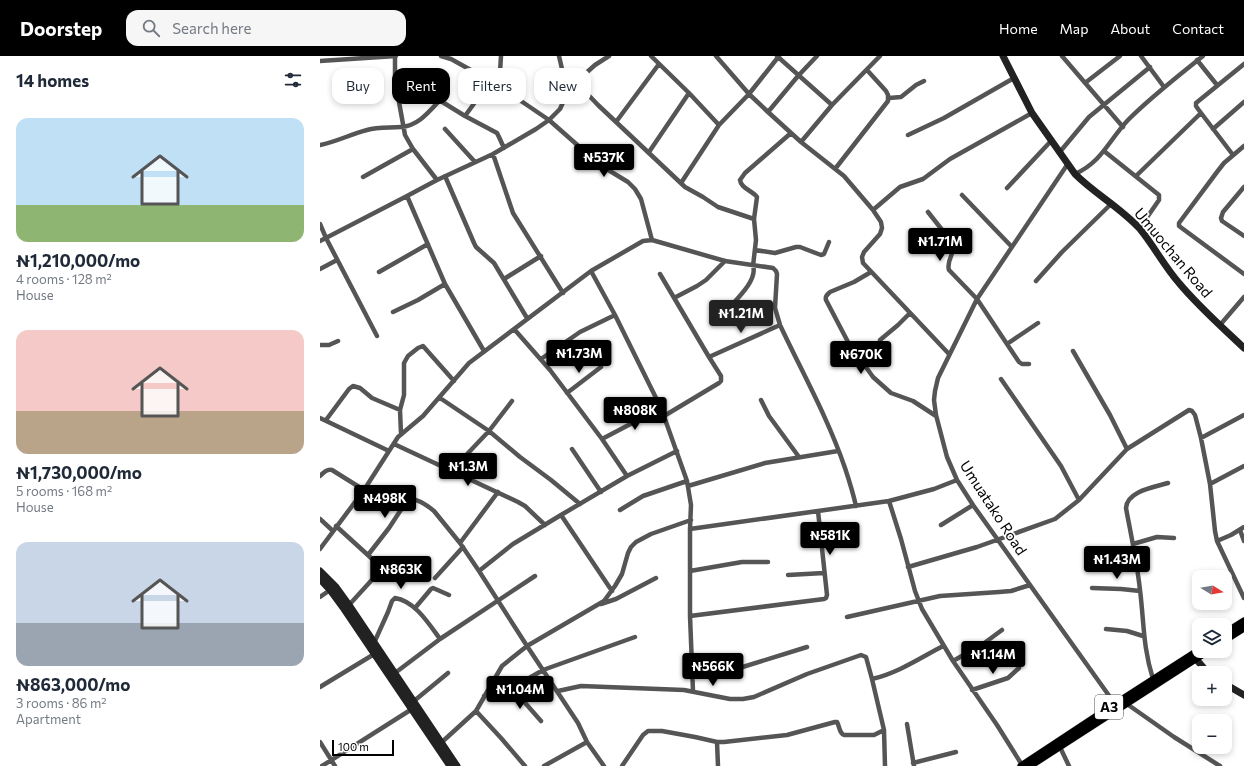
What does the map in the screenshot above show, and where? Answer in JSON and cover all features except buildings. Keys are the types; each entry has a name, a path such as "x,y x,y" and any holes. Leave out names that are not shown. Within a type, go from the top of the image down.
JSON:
{"main road":[{"name":"Umuochan Road","path":"1003,56 1032,113 1067,165 1083,183 1111,204 1140,229 1178,283 1244,348"},
{"path":"320,571 336,587 350,606 374,642 377,653 395,673 457,766"},
{"path":"320,579 330,590 377,653 450,766"},
{"path":"1232,629 1244,621"},
{"path":"1232,636 1244,628"},
{"name":"A3","path":"1058,745 1115,704 1192,654"},
{"path":"1196,659 1202,666"},
{"name":"A3","path":"1024,766 1127,704 1196,659"},
{"path":"1232,688 1244,695"}],"street":[{"path":"320,60 396,56 396,68"},
{"path":"441,56 467,68"},
{"path":"500,68 501,56"},
{"path":"559,56 562,68"},
{"path":"591,69 610,56"},
{"path":"651,56 719,125"},
{"path":"716,56 722,58 749,94 801,142 835,169 852,185 873,210 881,222 882,228 880,234 864,252 862,257 863,263 949,354"},
{"path":"681,183 719,125 749,94 778,56 798,76 832,105"},
{"path":"768,112 817,56"},
{"path":"801,142 832,105 880,56"},
{"path":"1062,56 1123,127"},
{"path":"1085,83 1120,56"},
{"path":"1075,174 1095,161 1123,127 1164,87 1203,56"},
{"path":"1143,57 1164,87"},
{"path":"1197,60 1217,85"},
{"path":"616,122 659,64"},
{"path":"1233,155 1196,106 1196,103 1244,64"},
{"path":"1059,153 1089,117 1150,68"},
{"path":"867,70 886,91 889,98"},
{"path":"908,135 950,115 1014,78"},
{"path":"889,98 901,97 916,85 924,81"},
{"path":"649,152 689,93"},
{"path":"591,97 681,183 718,207 754,219"},
{"path":"835,169 889,98"},
{"path":"1212,128 1244,102"},
{"path":"398,104 402,127 408,142 437,180"},
{"path":"320,145 372,129 402,127 425,117 436,104"},
{"path":"446,104 496,133 504,148"},
{"path":"465,116 474,104"},
{"path":"526,104 550,120 600,165 628,182 635,189 641,199 652,240"},
{"path":"320,241 437,180 504,148 550,120 560,109 562,104"},
{"path":"873,210 900,187 923,179 950,159 1032,113"},
{"path":"1136,176 1201,113"},
{"path":"445,129 475,162"},
{"path":"727,310 751,282 755,270 753,266 755,250 754,219 757,197 754,193 743,186 740,180 745,173 791,133"},
{"path":"1007,188 1051,141"},
{"path":"1244,146 1217,172 1179,226 1244,274"},
{"path":"363,177 413,149"},
{"path":"1104,151 1159,195 1160,198 1140,229"},
{"path":"492,154 514,213 563,293"},
{"name":"Umuatako Road","path":"1067,165 977,298 938,378 934,400 936,416 947,458 957,480 973,505 1115,704"},
{"path":"445,176 476,247 494,262 527,318"},
{"path":"1243,235 1222,221 1221,218 1223,212 1244,187"},
{"path":"962,195 1012,247"},
{"path":"407,196 445,284 484,351"},
{"path":"1036,281 1073,241 1111,204"},
{"path":"928,212 954,244 948,264 949,270 977,298 1019,362 1022,364 1029,364"},
{"path":"320,224 377,336"},
{"path":"320,549 364,490 401,434 424,416 469,363 591,271 643,241 652,240 725,262 772,268 776,270 775,308 780,325 838,451 856,506"},
{"path":"755,250 775,253 800,247 821,255 824,254 829,242"},
{"path":"379,272 428,244"},
{"path":"504,279 541,256"},
{"path":"320,262 322,268 337,260"},
{"path":"674,298 706,280 725,262"},
{"path":"591,271 615,315 661,408 688,484 691,505 690,616 694,677 693,691"},
{"path":"871,272 854,282 830,292 827,294 826,300 848,342 873,377 891,393 913,401 936,416"},
{"path":"660,274 721,376 721,381 719,383 664,416"},
{"path":"393,312 418,300 445,284"},
{"path":"1220,325 1244,297"},
{"path":"886,355 880,340 910,313"},
{"path":"541,359 580,332 615,315"},
{"path":"1007,344 1038,323"},
{"path":"709,357 780,325"},
{"path":"514,329 541,359 602,439 627,476"},
{"path":"320,345 329,345 338,341"},
{"path":"401,434 400,410 404,395 405,359 418,348 423,346 454,381"},
{"path":"1073,351 1110,415 1127,449"},
{"path":"567,393 601,367"},
{"path":"1001,379 1061,466 1079,500"},
{"path":"326,420 349,389 353,386 360,388 372,398 400,410"},
{"path":"440,398 490,431 520,457 580,504"},
{"path":"761,400 769,416 799,457"},
{"path":"452,470 490,431 512,401"},
{"path":"602,439 661,408"},
{"path":"908,567 960,553 1055,519 1079,500 1127,449 1189,410 1192,410 1195,415 1201,438 1210,484 1217,541 1244,598"},
{"path":"1201,438 1244,415"},
{"path":"320,418 389,451"},
{"path":"394,444 452,470 525,506 545,525"},
{"path":"572,449 601,492"},
{"path":"479,571 508,548 561,515 627,476 677,451"},
{"path":"620,510 643,496 765,463 838,451"},
{"path":"1210,484 1244,466"},
{"path":"320,476 329,469 364,490"},
{"path":"690,529 889,501 934,489 957,480"},
{"path":"1153,679 1148,664 1140,591 1126,508 1128,500 1140,491 1168,483"},
{"path":"435,578 462,545 498,492"},
{"path":"368,555 389,528 405,501 410,498 414,499 434,511 462,545 558,691 582,730 586,742 604,766"},
{"path":"889,501 918,601 943,646 1024,766"},
{"path":"941,525 973,505"},
{"path":"690,616 826,598 827,595 818,511"},
{"path":"561,515 612,591"},
{"path":"320,519 333,531"},
{"path":"442,742 476,711 502,666 527,646 598,605 604,600 612,591 622,574 628,553 636,542 651,534 691,520"},
{"path":"336,526 381,567"},
{"path":"1217,541 1242,529 1244,540"},
{"path":"1133,544 1157,536 1174,538"},
{"path":"350,606 380,571 381,567 391,560 406,562"},
{"path":"690,572 742,562 768,562"},
{"path":"788,575 824,573"},
{"path":"395,673 440,639 535,576"},
{"path":"598,605 616,599 656,578"},
{"path":"847,617 940,596 1011,591 1030,585"},
{"path":"415,608 433,588 449,594"},
{"path":"1092,588 1140,591"},
{"path":"320,597 330,590"},
{"path":"374,642 394,598 398,598 415,608 423,616 440,639"},
{"path":"1106,629 1128,631 1144,636"},
{"path":"953,661 983,644 1002,630"},
{"path":"484,696 512,688 543,670 635,637"},
{"path":"872,679 886,676 943,646"},
{"path":"694,677 733,670 807,647"},
{"path":"320,687 377,653"},
{"path":"558,691 582,686 693,691 730,699 743,699 754,697 807,674 861,655 866,657 884,730 885,766"},
{"path":"972,690 1008,678 1019,668"},
{"path":"414,701 448,673"},
{"path":"512,688 541,721"},
{"path":"1127,704 1220,766"},
{"path":"322,766 412,709"},
{"path":"476,711 525,766"},
{"path":"622,766 643,735 648,732 662,731 717,742 787,735 835,722 837,722 840,731 844,735 874,735 884,730"},
{"path":"907,724 914,764 956,752"},
{"path":"320,742 335,766"},
{"path":"544,766 586,742"},
{"path":"717,742 718,766"},
{"path":"1058,745 1069,766"}]}
